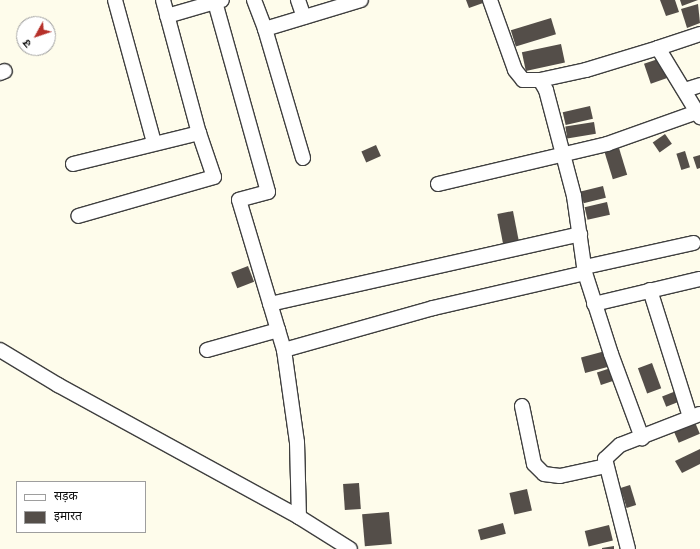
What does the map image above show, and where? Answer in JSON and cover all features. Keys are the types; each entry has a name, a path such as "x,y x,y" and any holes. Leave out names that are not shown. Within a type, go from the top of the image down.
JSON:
{"street":[{"path":"115,0 154,143"},
{"path":"78,216 214,177 199,133 162,0"},
{"path":"254,0 265,29 303,158"},
{"path":"298,0 304,17"},
{"path":"265,29 361,0"},
{"path":"490,0 515,70 523,80 540,80 586,70 700,34"},
{"path":"167,16 218,1 268,192 239,200 284,350 296,435 299,517"},
{"path":"438,184 562,153 607,144 698,114 685,90 658,48"},
{"path":"540,80 546,90 574,196 585,270 594,304 642,438"},
{"path":"685,90 700,85"},
{"path":"73,164 199,133"},
{"path":"270,304 580,234"},
{"path":"284,350 448,304 693,243"},
{"path":"594,304 700,279"},
{"path":"628,549 605,459 612,451 624,443 697,418 650,290"},
{"path":"207,350 278,330"},
{"path":"0,350 64,389 299,517 350,549"},
{"path":"522,406 534,464 544,474 560,476 606,466"}],"building":[{"path":"466,0 482,0 483,3 469,8"},
{"path":"660,0 675,0 679,12 666,16"},
{"path":"680,0 698,0 682,6"},
{"path":"698,4 700,23 687,28 681,9"},
{"path":"551,18 556,34 516,47 511,30"},
{"path":"561,44 565,63 526,71 522,52"},
{"path":"661,58 668,78 651,84 644,64"},
{"path":"590,106 593,119 566,125 563,112"},
{"path":"594,122 596,134 567,138 565,127"},
{"path":"665,134 672,144 660,152 653,143"},
{"path":"376,145 381,156 366,162 361,152"},
{"path":"619,148 627,175 613,179 605,152"},
{"path":"685,151 690,167 681,170 676,154"},
{"path":"700,155 700,168 697,169 693,157"},
{"path":"603,186 606,198 584,203 581,192"},
{"path":"607,202 610,215 588,220 585,207"},
{"path":"513,211 519,241 503,244 497,214"},
{"path":"248,266 254,282 237,288 231,272"},
{"path":"609,350 613,365 585,373 581,358"},
{"path":"652,363 661,388 647,394 638,368"},
{"path":"614,367 618,379 601,385 597,373"},
{"path":"676,391 680,401 666,407 662,397"},
{"path":"694,420 700,434 679,443 673,429"},
{"path":"700,449 700,464 682,473 675,461"},
{"path":"359,483 361,509 345,510 343,484"},
{"path":"630,485 636,505 627,508 620,488"},
{"path":"527,489 532,510 514,514 509,493"},
{"path":"389,512 392,544 365,546 362,514"},
{"path":"503,523 506,534 481,540 478,530"},
{"path":"609,525 613,541 589,547 585,531"},
{"path":"614,546 614,549 602,549 602,548"}]}
